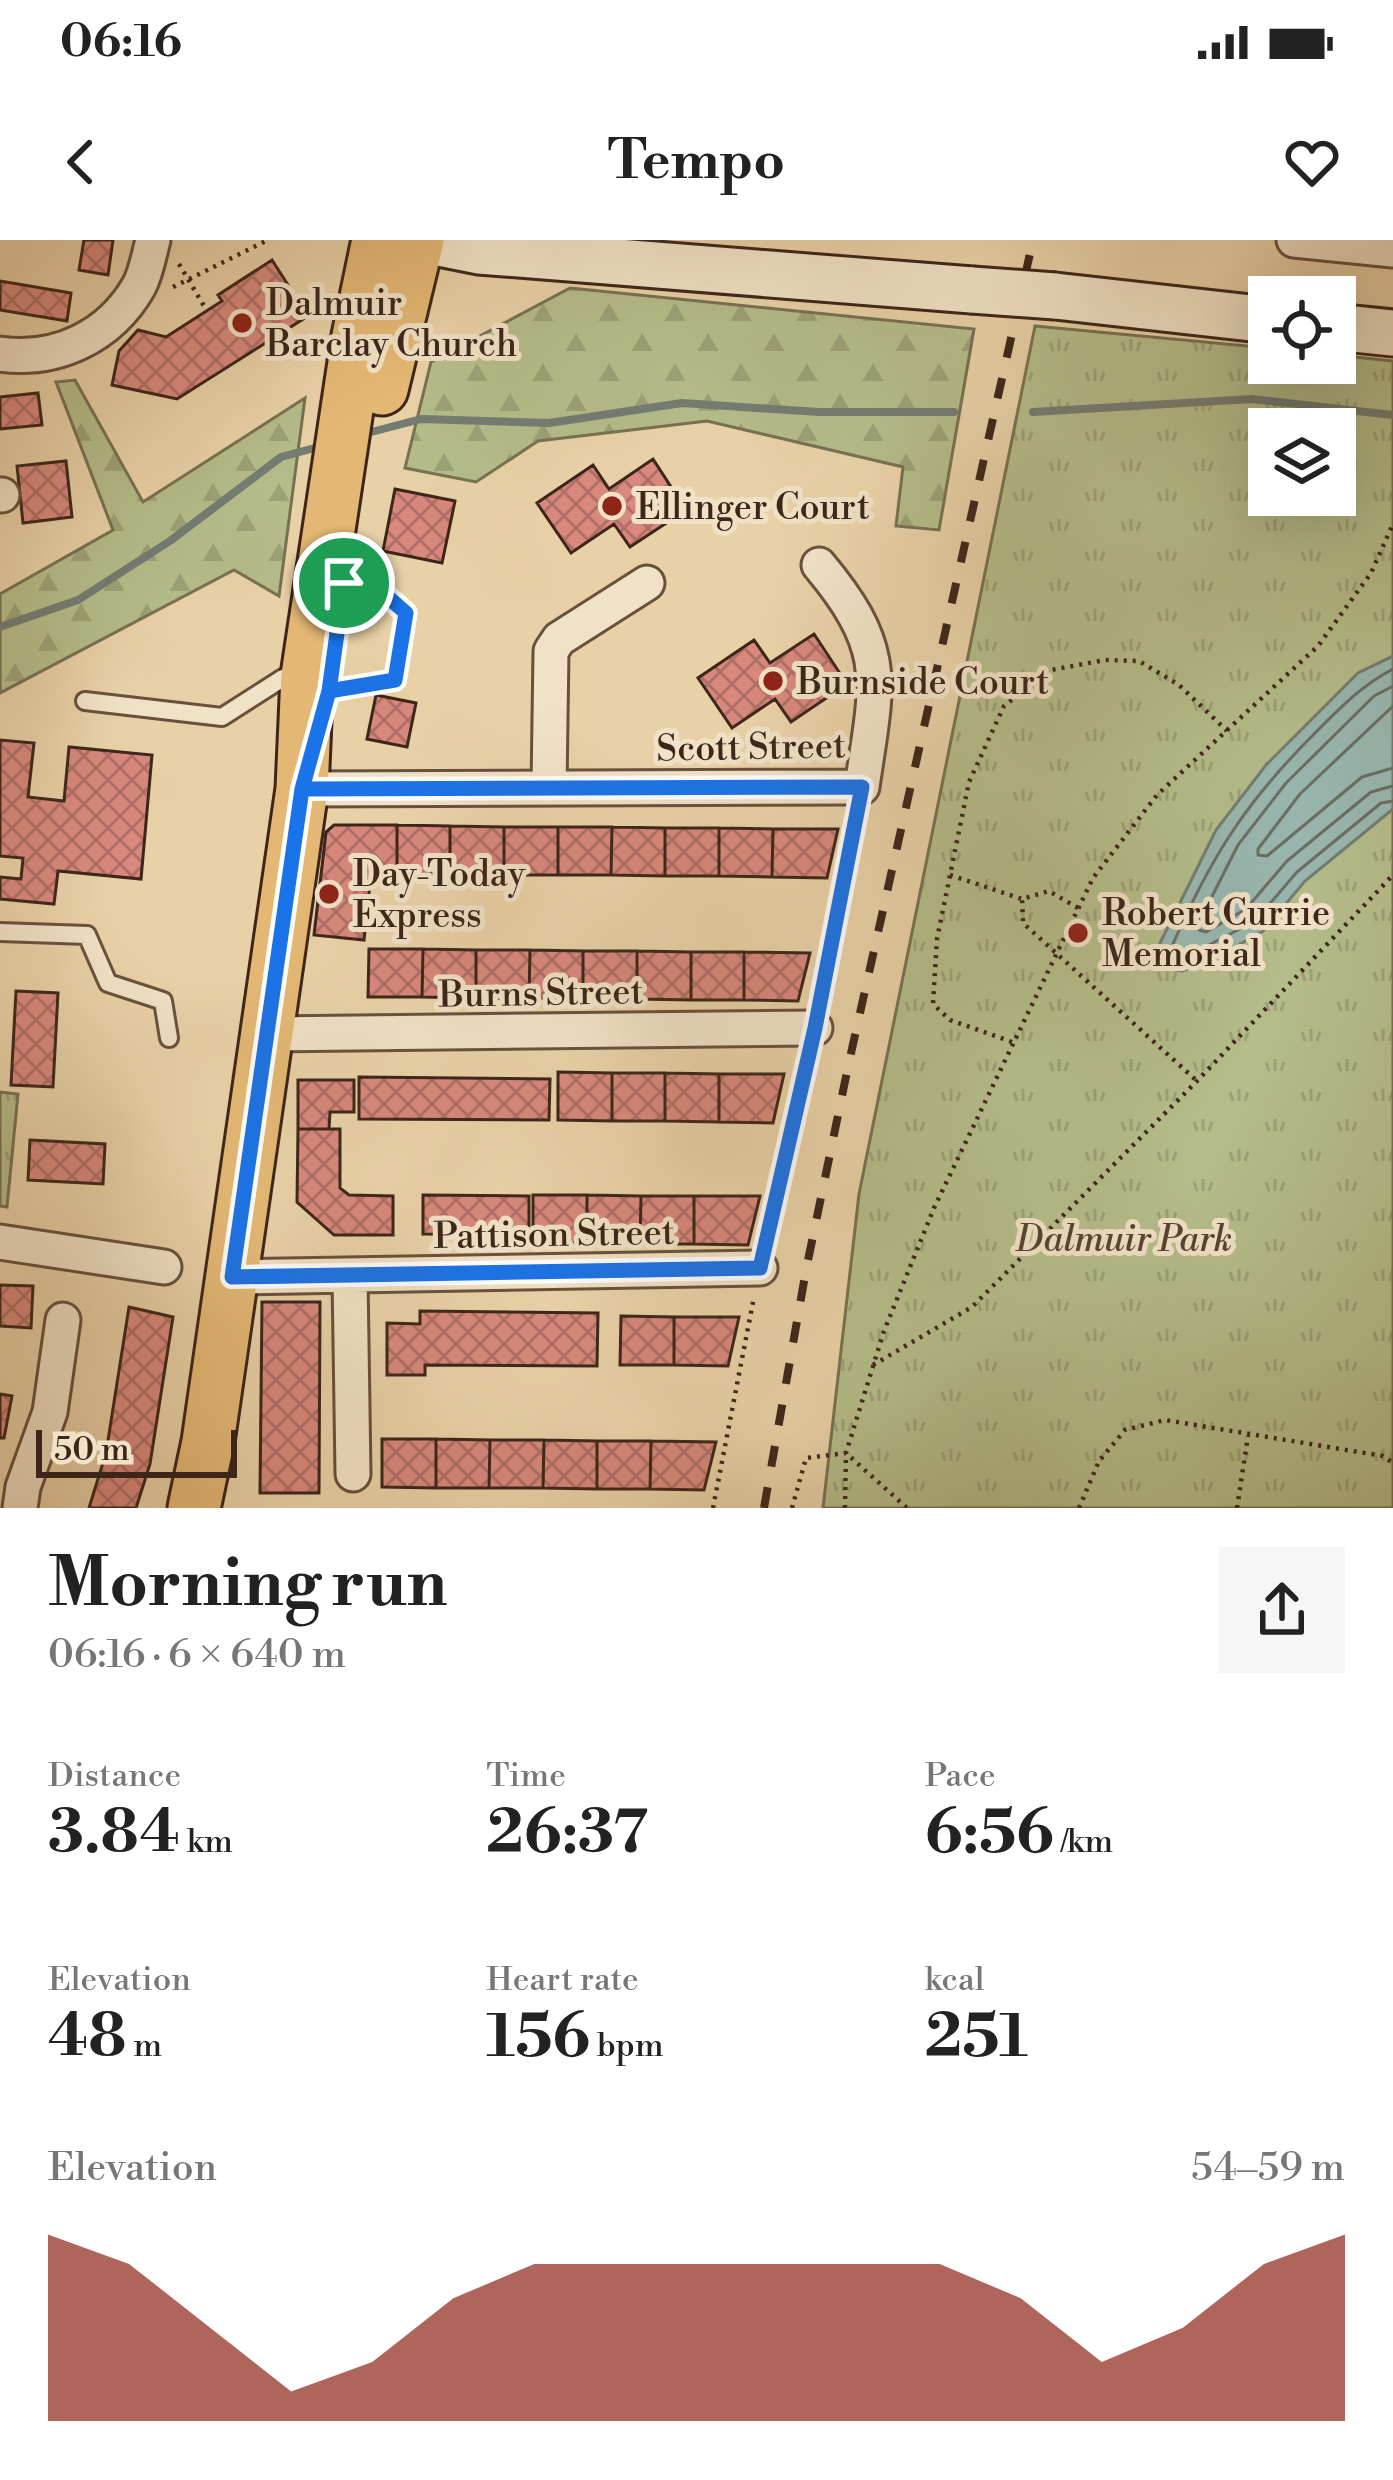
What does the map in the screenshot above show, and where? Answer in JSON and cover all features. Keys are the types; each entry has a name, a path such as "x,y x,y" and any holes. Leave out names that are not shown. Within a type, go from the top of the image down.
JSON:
{"main road":[{"path":"194,1508 208,1442 318,683 377,330 378,240"},
{"path":"377,330 421,240"},
{"path":"318,683 344,583 353,459"}],"street":[{"path":"421,240 479,251 1055,296 1248,318"},
{"path":"1294,240 1393,250"},
{"path":"0,354 39,356 74,346 110,322 165,250"},
{"path":"1356,325 1390,323"},
{"name":"Scott Street","path":"302,789 862,787 876,690 871,644 843,594 819,565"},
{"path":"549,788 551,651 559,639 647,583"},
{"name":"Burns Street","path":"268,1034 815,1028"},
{"path":"0,1242 164,1267"},
{"name":"Pattison Street","path":"232,1277 760,1268"},
{"path":"350,1277 353,1474"},
{"path":"14,1493 50,1412 63,1320"}],"lane":[{"path":"85,701 222,717 283,678 318,683"},
{"path":"0,932 87,935 108,983 163,1001 169,1038"}],"path":[{"path":"169,290 268,240"},
{"path":"165,250 207,310"},
{"path":"845,1508 846,1453 873,1365 934,1208 1093,878 1156,795 1318,646 1371,573 1393,524"},
{"path":"1012,1042 950,1020 933,1004 937,939 969,782 1004,706 1051,670 1106,660 1139,661 1179,685 1227,731"},
{"path":"713,1508 862,787"},
{"path":"950,875 1022,899 1049,891 1078,908"},
{"path":"873,1365 972,1307 1393,875"},
{"path":"1022,899 1023,923 1197,1081"},
{"path":"1078,1508 1099,1461 1125,1430 1165,1420 1383,1456 1393,1463"},
{"path":"1238,1508 1248,1436"},
{"path":"792,1508 806,1458 846,1453 907,1508"}],"green space":[{"path":"570,288 974,329 939,530 896,526 903,467 707,421 538,441 476,482 405,468 431,362"},
{"name":"Dalmuir Park","path":"1035,326 1248,346 1248,384 1356,384 1356,357 1393,361 1393,1508 823,1508 859,1194"},
{"path":"75,380 143,502 305,398 279,596 234,570 0,693 0,594 113,530 56,382"},
{"path":"0,1092 18,1094 7,1207 0,1206"}],"water":[{"path":"1393,656 1393,809 1305,881 1263,931 1182,971 1162,967 1160,943 1216,830 1266,765 1358,673"}],"building":[{"path":"84,240 113,240 108,275 79,270"},
{"name":"Dalmuir Barclay Church","path":"272,260 308,316 177,399 112,385 119,351 138,330 166,337 222,301 218,295"},
{"path":"0,281 71,293 67,321 0,310"},
{"path":"38,393 42,425 0,429 0,397"},
{"name":"Ellinger Court","path":"653,459 686,510 630,547 614,524 571,553 537,503 593,465 609,489"},
{"path":"66,461 72,517 23,523 17,466"},
{"path":"395,489 455,501 442,563 383,551"},
{"name":"Burnside Court","path":"814,634 847,684 791,722 775,699 732,728 698,678 754,640 770,663"},
{"path":"376,695 416,703 407,747 367,739"},
{"path":"0,740 34,743 28,797 64,801 69,747 152,755 141,879 58,871 54,904 0,899 0,877 21,879 23,858 0,856"},
{"path":"334,825 397,825 397,874 371,874 364,940 314,935 326,832"},
{"path":"397,825 450,826 450,874 397,874"},
{"path":"450,826 504,827 504,875 450,874"},
{"path":"504,827 558,827 558,875 504,875"},
{"path":"558,827 612,827 611,875 558,875"},
{"path":"612,827 665,828 665,876 611,875"},
{"path":"665,828 719,828 719,876 665,876"},
{"path":"719,828 773,829 772,877 719,876"},
{"path":"773,829 838,829 827,878 772,877"},
{"path":"369,949 423,949 422,997 368,997"},
{"path":"423,949 476,950 476,998 422,997"},
{"path":"476,950 530,950 529,998 476,998"},
{"path":"530,950 583,951 583,999 529,998"},
{"path":"583,951 637,951 637,999 583,999"},
{"path":"637,951 691,952 691,1000 637,999"},
{"path":"691,952 744,952 744,1000 691,1000"},
{"path":"744,952 810,953 798,1001 744,1000"},
{"path":"16,991 58,993 53,1087 11,1085"},
{"path":"558,1072 612,1073 612,1121 558,1120"},
{"path":"612,1073 665,1073 665,1121 612,1121"},
{"path":"665,1073 719,1074 719,1122 665,1121"},
{"path":"719,1074 784,1074 773,1123 719,1122"},
{"path":"359,1077 550,1079 549,1120 359,1119"},
{"path":"298,1080 354,1080 354,1112 330,1112 329,1129 298,1129"},
{"path":"298,1129 340,1129 340,1188 349,1195 393,1196 393,1235 334,1235 297,1202"},
{"path":"30,1140 105,1144 103,1184 28,1180"},
{"path":"423,1195 529,1196 529,1235 423,1234"},
{"path":"533,1195 587,1195 587,1243 533,1243"},
{"path":"587,1195 641,1196 640,1244 587,1243"},
{"path":"641,1196 694,1196 694,1244 640,1244"},
{"path":"694,1196 760,1196 748,1245 694,1244"},
{"path":"0,1285 33,1286 31,1328 0,1326"},
{"path":"262,1302 320,1302 319,1493 260,1493"},
{"path":"129,1307 173,1317 150,1464 136,1508 89,1508 106,1453"},
{"path":"420,1311 598,1313 597,1366 425,1365 425,1375 387,1375 387,1323 420,1324"},
{"path":"621,1316 674,1317 674,1365 620,1365"},
{"path":"674,1317 739,1317 728,1366 674,1365"},
{"path":"0,1394 12,1396 4,1438 0,1438"},
{"path":"382,1439 436,1439 436,1488 382,1487"},
{"path":"436,1439 490,1440 489,1488 436,1488"},
{"path":"490,1440 544,1440 543,1488 489,1488"},
{"path":"544,1440 597,1441 597,1489 543,1488"},
{"path":"597,1441 651,1441 650,1489 597,1489"},
{"path":"651,1441 716,1442 704,1490 650,1489"}],"waterway":[{"path":"1033,412 1252,399 1393,415"},
{"path":"360,435 421,419 549,423 682,403 819,412 954,412"},
{"path":"0,627 78,600 170,541 281,457 322,446"}],"railway":[{"path":"764,1508 849,1062 1033,240"}],"place":[{"name":"Dalmuir Barclay Church","path":"242,323"},
{"name":"Ellinger Court","path":"612,506"},
{"name":"Burnside Court","path":"773,681"},
{"name":"Day-Today Express","path":"329,894"},
{"name":"Robert Currie Memorial","path":"1078,933"}],"route":[{"path":"344,583 329,691 302,789 232,1277 760,1268 815,1028 862,787 302,789 329,691 395,680 406,613 380,590 344,583"}]}
